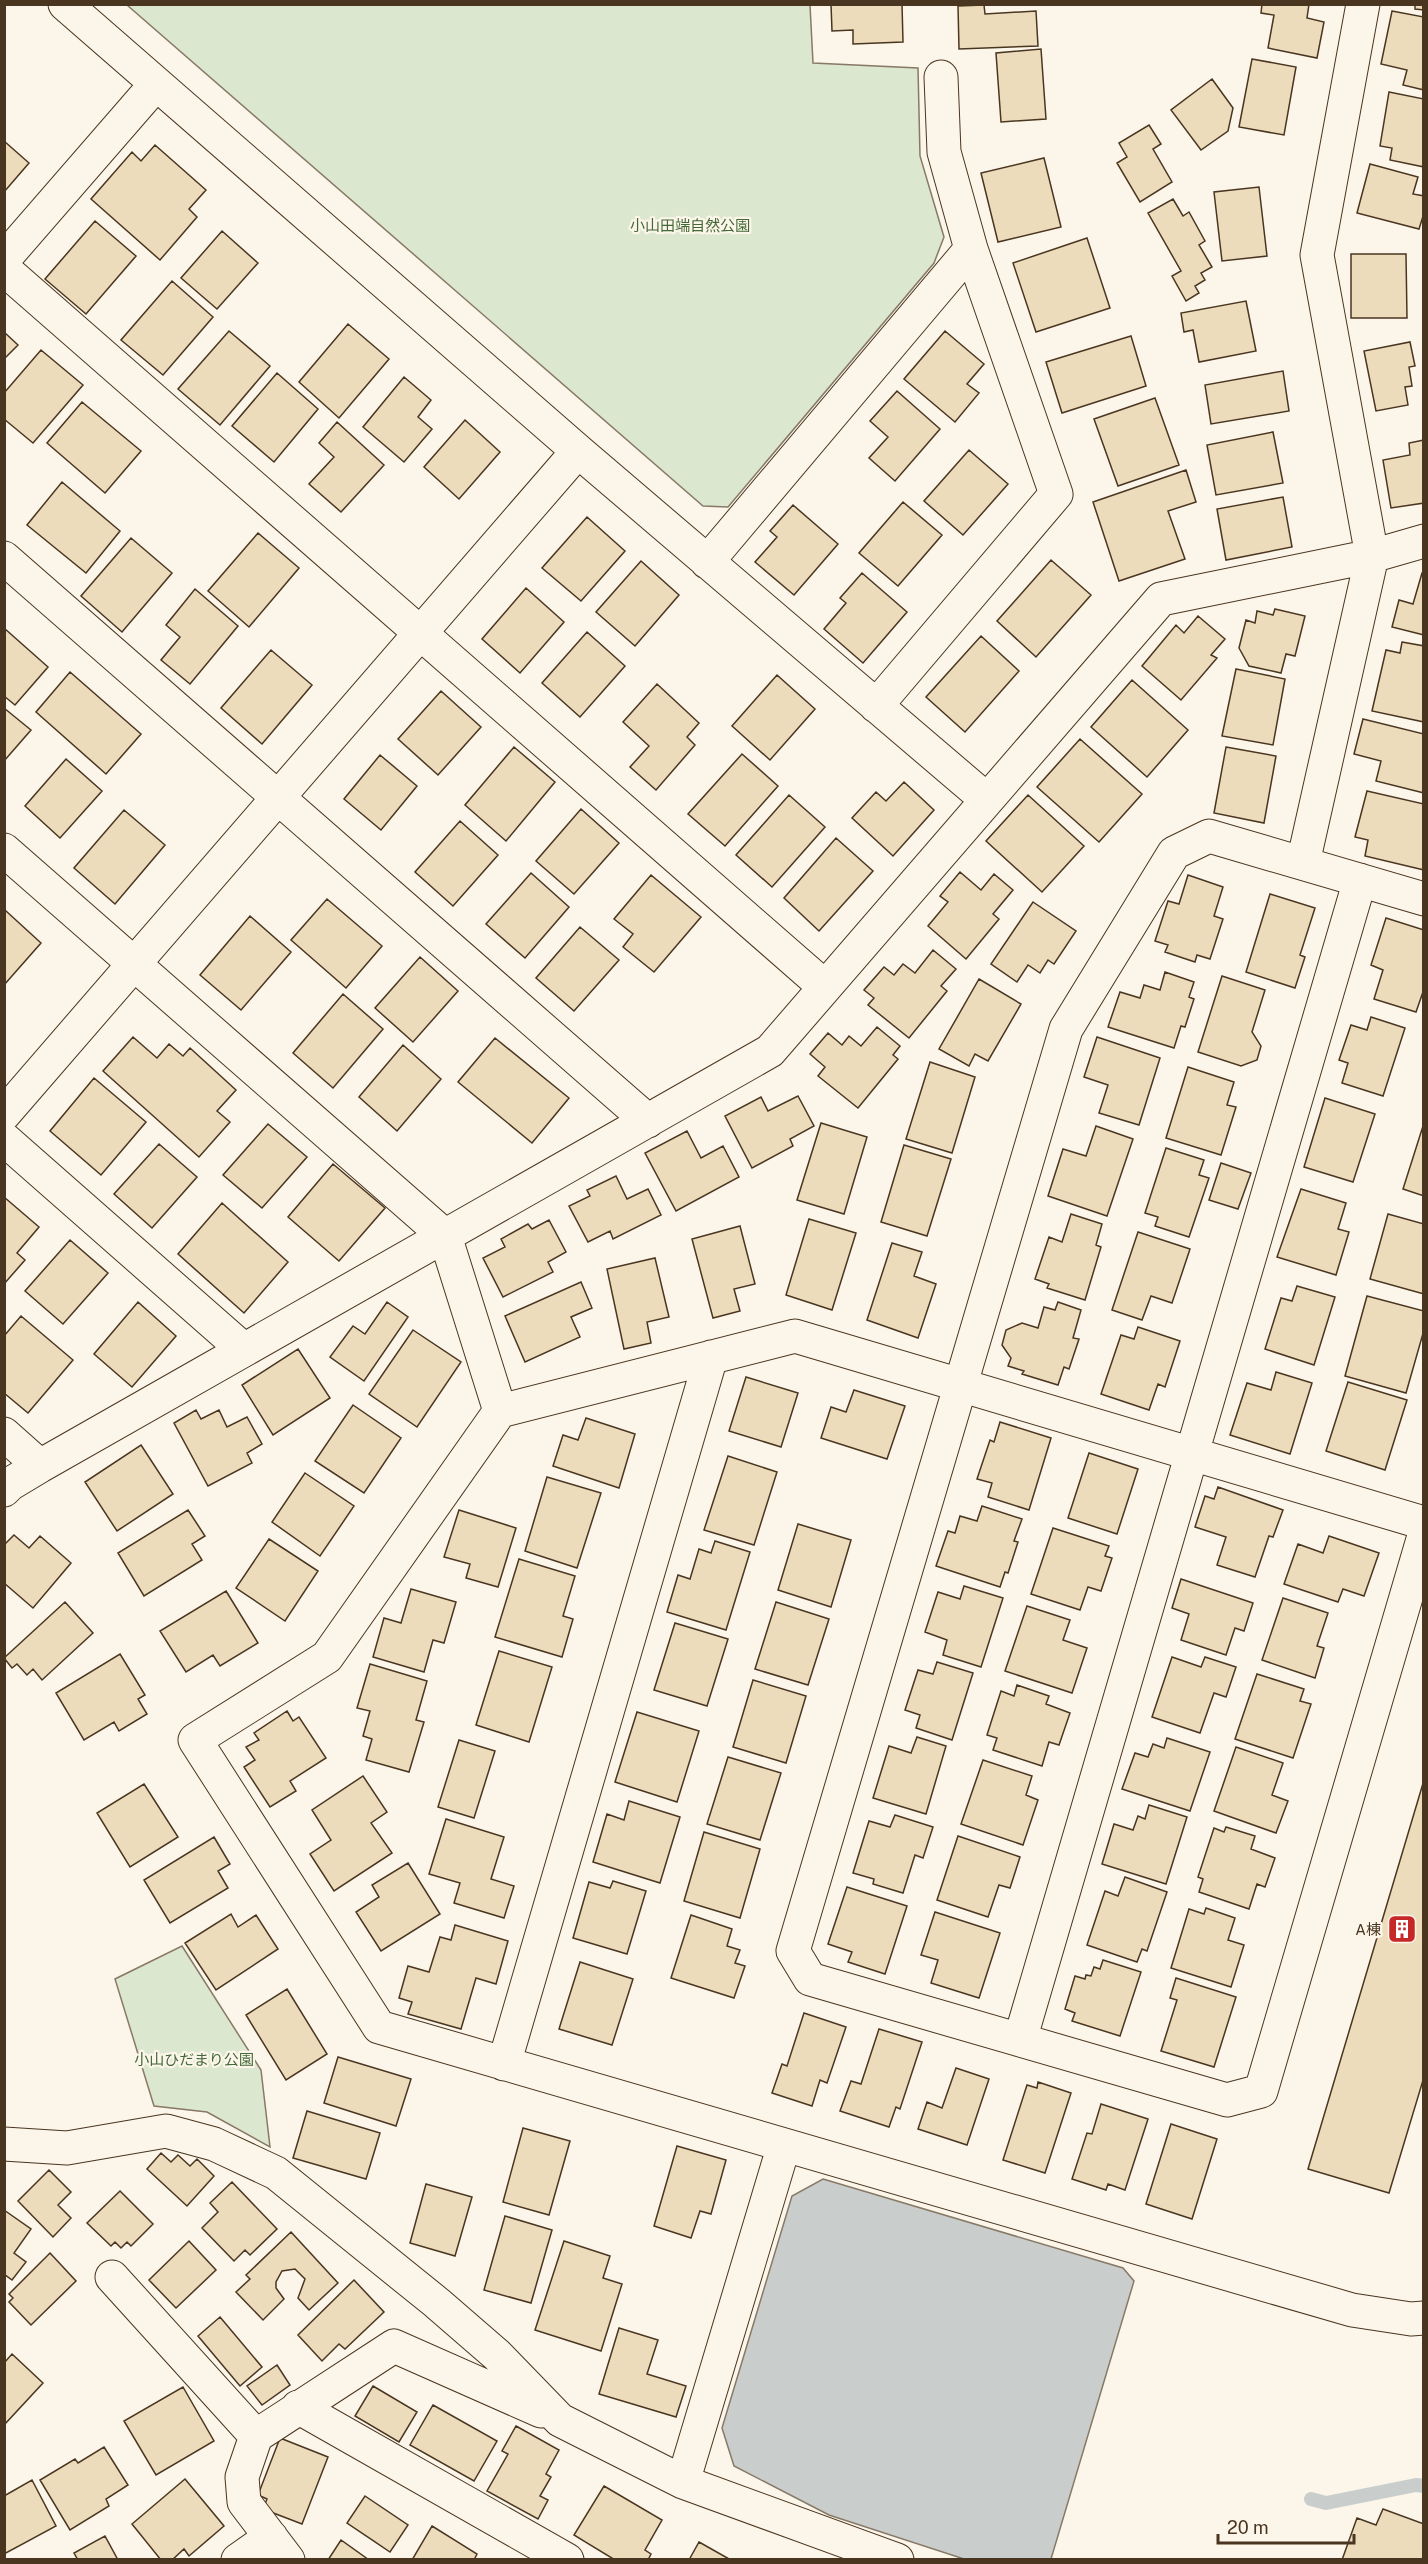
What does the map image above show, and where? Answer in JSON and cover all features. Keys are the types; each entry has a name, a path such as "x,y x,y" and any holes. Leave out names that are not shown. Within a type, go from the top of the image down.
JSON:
{"street":[{"path":"65,4 578,451 987,800"},
{"path":"1304,863 1372,556 1317,255 1363,4"},
{"path":"876,706 1056,494 971,249 944,152 941,77"},
{"path":"4,259 156,84"},
{"path":"707,561 971,249"},
{"path":"4,269 825,987"},
{"path":"4,1114 578,451"},
{"path":"4,1490 40,1466 770,1051 1161,599 1372,556 1424,541"},
{"path":"4,558 648,1121"},
{"path":"1424,899 1209,836 1174,853 1066,1029 793,1951 810,1979 1227,2100 1261,2091 1424,1536"},
{"path":"4,850 136,963 445,1236 500,1411"},
{"path":"1020,2040 1360,880"},
{"path":"4,1139 244,1350"},
{"path":"1424,1523 795,1336 500,1411 327,1657 195,1740 379,2027 1353,2310 1411,2319 1424,2318"},
{"path":"504,2064 711,1357"},
{"path":"4,1434 40,1466"},
{"path":"4,2144 67,2148 166,2131 214,2144 276,2173 497,2355 560,2420"},
{"path":"683,2482 784,2145"},
{"path":"112,2277 256,2436"},
{"path":"238,2559 280,2548 244,2502 242,2478 256,2436 394,2346 468,2377 560,2420 683,2482 897,2559"},
{"path":"298,2407 567,2559"}],"green space":[{"name":"小山田端自然公園","path":"127,5 810,5 813,63 918,68 920,156 944,237 934,263 728,507 703,506"},
{"name":"小山ひだまり公園","path":"182,1946 261,2070 270,2147 207,2112 154,2106 115,1979"}],"shaded area":[{"path":"823,2179 1123,2268 1134,2281 1051,2559 964,2559 829,2515 734,2466 722,2428 792,2196"}],"building":[{"path":"831,4 902,4 903,42 853,44 853,30 832,31"},
{"path":"1262,4 1309,4 1307,18 1324,22 1317,58 1268,48 1274,15 1261,13"},
{"path":"1415,4 1424,4 1424,10 1415,9"},
{"path":"984,5 985,14 1036,11 1038,46 959,49 958,6"},
{"path":"1392,11 1424,17 1424,90 1403,85 1407,70 1381,64"},
{"path":"1041,49 1046,119 1001,122 996,53"},
{"path":"1252,59 1296,67 1284,135 1239,127"},
{"path":"1212,79 1233,108 1228,131 1201,150 1171,110"},
{"path":"1389,92 1424,99 1424,167 1390,160 1392,148 1380,146"},
{"path":"1149,125 1161,144 1153,149 1172,182 1140,202 1117,163 1127,157 1119,143"},
{"path":"4,141 29,163 4,192"},
{"path":"155,145 206,190 189,209 197,217 160,260 91,199 132,152 141,161"},
{"path":"1044,158 1061,227 998,242 981,173"},
{"path":"1370,164 1418,177 1413,194 1424,196 1424,213 1419,229 1357,213"},
{"path":"1259,187 1267,256 1222,261 1214,192"},
{"path":"1173,199 1183,216 1189,212 1205,241 1199,245 1212,267 1201,273 1205,280 1195,286 1199,293 1186,301 1172,276 1181,271 1148,213"},
{"path":"95,221 136,256 86,314 45,279"},
{"path":"222,231 258,263 217,309 181,278"},
{"path":"1087,238 1110,308 1036,332 1013,263"},
{"path":"1351,254 1406,254 1407,318 1351,318"},
{"path":"172,281 213,317 163,375 121,340"},
{"path":"1246,301 1256,351 1199,362 1193,330 1184,332 1181,313"},
{"path":"348,324 389,359 339,418 299,382"},
{"path":"229,331 270,366 220,425 178,389"},
{"path":"945,331 984,364 967,384 979,393 955,422 904,379"},
{"path":"4,332 18,345 4,359"},
{"path":"1131,336 1146,386 1062,413 1046,362"},
{"path":"1410,342 1415,366 1409,367 1412,386 1405,387 1408,405 1376,411 1364,351"},
{"path":"41,350 83,385 33,443 4,419 4,393"},
{"path":"1283,371 1289,411 1211,424 1205,385"},
{"path":"277,373 318,409 274,462 232,426"},
{"path":"404,377 431,400 418,417 432,429 404,462 363,427"},
{"path":"897,391 940,429 895,481 869,458 888,437 870,421"},
{"path":"1155,398 1179,465 1118,486 1094,419"},
{"path":"82,402 141,451 105,493 47,443"},
{"path":"465,420 500,452 459,499 424,467"},
{"path":"337,422 384,465 341,512 309,484 334,457 319,443"},
{"path":"1273,432 1283,483 1216,495 1207,445"},
{"path":"1424,440 1424,503 1391,508 1383,460 1410,455 1409,443"},
{"path":"969,450 1008,484 963,535 924,501"},
{"path":"1186,470 1196,502 1168,511 1185,559 1119,581 1093,502"},
{"path":"62,482 120,531 86,573 27,525"},
{"path":"1283,497 1292,547 1226,560 1217,509"},
{"path":"903,502 942,535 898,586 859,553"},
{"path":"793,505 838,544 794,595 755,562 777,537 770,531"},
{"path":"587,517 625,551 581,601 542,568"},
{"path":"258,533 299,568 249,627 208,591"},
{"path":"131,538 172,573 122,632 81,596"},
{"path":"1051,560 1091,595 1036,657 997,621"},
{"path":"641,561 679,595 635,646 596,612"},
{"path":"862,573 907,612 863,663 824,629 846,603 840,598"},
{"path":"1422,573 1424,573 1424,635 1392,627 1399,600 1413,604"},
{"path":"526,588 564,622 520,673 482,639"},
{"path":"195,589 238,626 190,684 161,660 180,637 166,625"},
{"path":"1275,609 1305,616 1295,656 1286,654 1281,673 1249,666 1239,648 1246,620 1255,623 1257,611 1273,615"},
{"path":"1198,616 1225,639 1211,655 1217,658 1181,700 1142,666 1176,625 1184,633"},
{"path":"4,628 48,667 15,705 4,696"},
{"path":"587,632 625,666 580,717 542,683"},
{"path":"981,636 1019,671 965,732 926,697"},
{"path":"1402,642 1424,646 1424,722 1372,711 1386,650 1400,653"},
{"path":"271,650 312,685 262,744 221,708"},
{"path":"1236,669 1285,679 1273,745 1222,736"},
{"path":"70,672 141,734 106,774 36,712"},
{"path":"777,675 815,709 770,760 732,726"},
{"path":"1132,680 1188,730 1147,777 1091,727"},
{"path":"657,684 699,723 687,737 695,745 656,790 630,767 649,746 623,722"},
{"path":"441,691 481,727 438,775 398,739"},
{"path":"4,708 31,730 4,761"},
{"path":"1363,719 1424,734 1424,793 1376,781 1381,761 1354,754"},
{"path":"1080,739 1142,794 1099,842 1037,787"},
{"path":"514,747 555,782 506,841 465,805"},
{"path":"1226,747 1276,756 1264,823 1214,813"},
{"path":"742,754 778,786 725,846 688,814"},
{"path":"380,755 417,786 381,830 344,799"},
{"path":"66,759 102,791 60,838 25,806"},
{"path":"904,782 934,810 893,856 852,818 876,792 886,801"},
{"path":"1367,791 1424,804 1424,870 1365,856 1368,840 1355,837"},
{"path":"789,795 825,827 772,887 736,855"},
{"path":"1028,795 1084,846 1042,892 986,841"},
{"path":"581,809 619,843 574,894 536,861"},
{"path":"124,810 165,845 115,904 74,868"},
{"path":"460,821 498,855 453,906 415,872"},
{"path":"836,838 873,871 819,931 784,898"},
{"path":"960,872 981,890 994,874 1013,890 993,914 999,919 966,959 928,926 948,902 940,896"},
{"path":"531,873 569,907 525,958 486,924"},
{"path":"651,875 701,917 654,972 623,947 633,934 614,919"},
{"path":"1188,875 1223,887 1214,916 1223,919 1210,959 1197,955 1195,962 1165,952 1168,945 1155,941 1168,901 1179,904"},
{"path":"1270,894 1315,908 1300,955 1305,957 1295,988 1246,972"},
{"path":"327,899 382,946 346,988 291,940"},
{"path":"1033,902 1076,931 1054,964 1048,960 1040,973 1028,965 1017,982 991,964"},
{"path":"6,911 41,943 4,985 4,912"},
{"path":"250,916 291,952 241,1010 200,975"},
{"path":"1386,918 1424,930 1424,989 1416,1012 1374,999 1383,970 1371,965"},
{"path":"580,927 619,960 574,1011 536,978"},
{"path":"933,950 956,969 941,986 947,991 909,1038 868,1005 874,998 864,990 884,967 894,975 903,964 915,973"},
{"path":"420,957 458,991 413,1042 375,1008"},
{"path":"1165,972 1194,982 1189,997 1194,999 1185,1027 1181,1026 1174,1048 1108,1027 1120,992 1140,998 1144,985 1160,990"},
{"path":"1222,976 1265,990 1252,1032 1261,1046 1257,1060 1241,1066 1198,1052"},
{"path":"979,979 1021,1004 988,1061 975,1054 969,1066 939,1049"},
{"path":"343,994 383,1029 333,1088 293,1053"},
{"path":"1371,1017 1405,1028 1383,1096 1342,1083 1348,1063 1339,1060 1351,1025 1367,1030"},
{"path":"877,1027 900,1046 893,1055 898,1059 858,1108 818,1076 825,1067 810,1054 828,1033 842,1045 849,1036 861,1046"},
{"path":"133,1037 157,1058 169,1044 183,1056 190,1048 236,1090 217,1111 230,1122 199,1157 103,1071"},
{"path":"1097,1037 1160,1058 1139,1125 1099,1113 1108,1085 1084,1077"},
{"path":"495,1038 569,1098 532,1143 458,1082"},
{"path":"403,1045 441,1079 397,1131 359,1097"},
{"path":"930,1062 975,1077 952,1153 906,1139"},
{"path":"1188,1067 1234,1082 1227,1105 1236,1107 1221,1155 1166,1138"},
{"path":"94,1078 146,1122 101,1175 50,1131"},
{"path":"798,1096 814,1126 790,1139 793,1146 752,1168 725,1116 761,1097 768,1111"},
{"path":"1325,1098 1375,1114 1353,1182 1304,1167"},
{"path":"821,1123 867,1137 844,1214 797,1200"},
{"path":"268,1124 307,1157 262,1208 223,1175"},
{"path":"1096,1126 1133,1139 1107,1216 1048,1196 1063,1149 1086,1156"},
{"path":"1424,1126 1424,1196 1403,1189"},
{"path":"687,1131 701,1158 723,1146 739,1177 676,1211 645,1153"},
{"path":"159,1144 197,1177 152,1228 114,1194"},
{"path":"904,1145 951,1159 927,1236 881,1222"},
{"path":"1166,1148 1204,1160 1199,1175 1209,1178 1189,1237 1155,1226 1158,1217 1145,1213"},
{"path":"1221,1163 1251,1173 1238,1209 1209,1200"},
{"path":"333,1164 385,1208 339,1261 288,1217"},
{"path":"616,1176 627,1199 648,1189 661,1215 613,1239 610,1231 588,1242 569,1206 590,1196 587,1190"},
{"path":"1301,1189 1346,1203 1338,1229 1349,1232 1336,1275 1277,1257"},
{"path":"4,1197 39,1227 17,1253 25,1260 4,1284"},
{"path":"222,1203 288,1262 244,1313 178,1254"},
{"path":"1071,1214 1102,1224 1096,1245 1101,1247 1085,1300 1047,1288 1049,1284 1035,1279 1049,1237 1062,1242"},
{"path":"1388,1214 1424,1224 1424,1294 1370,1279"},
{"path":"809,1219 856,1233 832,1310 786,1295"},
{"path":"549,1220 566,1252 548,1262 553,1272 503,1297 483,1258 505,1247 501,1239 528,1224 532,1229"},
{"path":"740,1226 755,1284 734,1289 740,1311 713,1318 692,1239"},
{"path":"1138,1232 1190,1249 1172,1303 1151,1296 1142,1320 1112,1310"},
{"path":"70,1240 108,1273 63,1324 25,1291"},
{"path":"892,1243 922,1252 914,1276 936,1284 918,1338 867,1320"},
{"path":"655,1258 669,1317 647,1322 651,1343 624,1349 607,1269"},
{"path":"581,1282 592,1308 571,1317 580,1337 525,1362 505,1316"},
{"path":"1297,1286 1335,1297 1314,1365 1265,1349 1281,1298 1292,1301"},
{"path":"1367,1296 1424,1311 1424,1330 1406,1393 1345,1376"},
{"path":"138,1302 176,1336 132,1387 94,1354"},
{"path":"387,1302 408,1317 364,1381 330,1357 353,1326 365,1334"},
{"path":"1058,1302 1081,1310 1073,1338 1079,1339 1069,1369 1064,1367 1058,1385 1022,1374 1024,1371 1008,1366 1011,1358 1002,1345 1006,1330 1022,1323 1038,1328 1044,1307 1055,1310"},
{"path":"21,1316 73,1360 28,1413 4,1393 4,1336"},
{"path":"1138,1327 1180,1341 1165,1387 1158,1384 1149,1410 1101,1394 1121,1335 1134,1339"},
{"path":"413,1330 461,1362 417,1427 369,1394"},
{"path":"298,1349 330,1398 273,1435 242,1385"},
{"path":"1276,1372 1312,1383 1290,1454 1230,1435 1247,1383 1271,1390"},
{"path":"746,1377 798,1393 781,1447 729,1431"},
{"path":"1348,1382 1407,1400 1385,1470 1326,1451"},
{"path":"854,1390 905,1406 887,1459 821,1438 831,1407 846,1412"},
{"path":"353,1405 401,1438 364,1493 315,1461"},
{"path":"196,1410 201,1419 219,1410 227,1427 247,1417 262,1444 247,1453 252,1463 208,1486 174,1423"},
{"path":"586,1418 635,1434 619,1488 553,1466 563,1435 578,1440"},
{"path":"1000,1422 1051,1438 1029,1510 988,1497 992,1483 977,1479 990,1440 994,1442"},
{"path":"141,1445 173,1494 117,1531 85,1482"},
{"path":"1089,1453 1138,1469 1117,1534 1068,1518"},
{"path":"728,1456 777,1472 754,1545 704,1530"},
{"path":"305,1473 354,1506 320,1556 272,1522"},
{"path":"547,1477 601,1493 577,1568 525,1551"},
{"path":"1218,1487 1283,1510 1273,1537 1269,1536 1255,1577 1217,1565 1226,1537 1195,1527 1205,1496 1214,1499"},
{"path":"982,1506 1022,1519 1014,1541 1018,1542 1008,1573 1005,1572 1000,1587 936,1566 948,1531 955,1533 960,1516 977,1521"},
{"path":"188,1510 205,1536 192,1544 202,1560 144,1596 118,1553"},
{"path":"459,1510 516,1528 498,1587 466,1578 470,1564 444,1557"},
{"path":"798,1524 851,1540 831,1607 778,1590"},
{"path":"1053,1528 1109,1546 1105,1556 1112,1558 1101,1591 1088,1587 1080,1610 1031,1594"},
{"path":"14,1535 29,1548 40,1536 71,1563 33,1608 4,1583 4,1545"},
{"path":"1329,1536 1379,1553 1364,1596 1343,1589 1338,1602 1284,1584 1298,1544 1323,1553"},
{"path":"269,1539 318,1571 285,1621 236,1588"},
{"path":"715,1541 750,1552 726,1630 667,1612 678,1575 690,1579 699,1549 711,1553"},
{"path":"519,1559 575,1576 563,1616 573,1619 562,1657 495,1637"},
{"path":"1181,1579 1253,1603 1244,1631 1235,1628 1226,1655 1181,1640 1189,1614 1172,1608"},
{"path":"964,1586 1003,1598 981,1667 943,1655 947,1640 925,1632 938,1592 960,1599"},
{"path":"411,1589 456,1602 444,1643 433,1640 424,1672 373,1657 384,1618 401,1623"},
{"path":"226,1591 258,1643 220,1666 213,1655 186,1672 160,1631"},
{"path":"1283,1598 1328,1613 1317,1646 1324,1648 1315,1678 1262,1660"},
{"path":"65,1602 93,1633 42,1680 33,1669 27,1675 17,1664 12,1668 4,1658"},
{"path":"776,1602 829,1619 808,1685 755,1669"},
{"path":"1027,1606 1070,1620 1063,1640 1087,1648 1072,1693 1005,1671"},
{"path":"675,1623 728,1639 707,1706 654,1690"},
{"path":"499,1651 552,1667 529,1742 476,1725"},
{"path":"120,1654 145,1695 138,1699 147,1714 119,1731 114,1722 84,1740 56,1693"},
{"path":"1172,1657 1201,1667 1205,1657 1236,1667 1226,1697 1214,1693 1200,1733 1152,1717"},
{"path":"937,1662 973,1673 952,1740 916,1728 920,1715 905,1710 918,1670 933,1674"},
{"path":"370,1664 427,1681 416,1720 424,1722 409,1772 366,1760 372,1739 363,1736 370,1711 357,1708"},
{"path":"1257,1674 1304,1689 1300,1701 1311,1704 1293,1758 1235,1739"},
{"path":"753,1680 806,1696 786,1763 733,1747"},
{"path":"1017,1685 1049,1696 1046,1704 1070,1713 1059,1745 1049,1742 1042,1766 993,1750 997,1738 987,1735 1001,1691 1014,1696"},
{"path":"287,1711 293,1721 299,1717 326,1758 290,1781 296,1791 270,1807 244,1767 255,1760 246,1747 259,1740 254,1733"},
{"path":"637,1712 699,1731 677,1802 615,1782"},
{"path":"917,1737 946,1746 926,1814 873,1798 889,1746 911,1753"},
{"path":"1167,1738 1210,1752 1190,1811 1122,1789 1135,1753 1148,1757 1153,1744 1164,1748"},
{"path":"459,1740 495,1751 474,1818 438,1807"},
{"path":"1236,1747 1283,1763 1272,1795 1288,1801 1276,1833 1214,1811"},
{"path":"728,1757 781,1773 760,1840 707,1824"},
{"path":"983,1760 1032,1776 1026,1795 1038,1800 1023,1845 961,1824"},
{"path":"363,1776 387,1812 371,1823 392,1853 334,1891 310,1854 331,1840 312,1810"},
{"name":"A棟","path":"1424,1780 1424,2077 1389,2193 1308,2169"},
{"path":"144,1784 178,1837 130,1867 97,1813"},
{"path":"629,1801 680,1817 660,1883 593,1862 607,1814 624,1820"},
{"path":"1149,1805 1187,1817 1166,1884 1102,1864 1114,1824 1133,1830 1138,1816 1145,1819"},
{"path":"895,1815 933,1827 923,1858 915,1855 903,1893 873,1884 874,1879 853,1873 869,1821 890,1827"},
{"path":"446,1819 504,1837 491,1879 514,1886 504,1918 454,1903 460,1883 429,1874"},
{"path":"1226,1827 1255,1836 1251,1849 1275,1858 1265,1887 1257,1884 1249,1909 1199,1892 1203,1879 1198,1877 1214,1828 1224,1832"},
{"path":"704,1832 760,1849 740,1918 684,1901"},
{"path":"958,1836 1020,1857 1010,1888 999,1885 988,1917 937,1900"},
{"path":"214,1837 230,1864 218,1871 228,1888 170,1923 144,1880"},
{"path":"408,1863 440,1914 381,1951 356,1912 379,1897 372,1885"},
{"path":"1125,1877 1167,1892 1147,1951 1142,1949 1137,1962 1087,1945 1105,1891 1118,1896"},
{"path":"613,1881 646,1891 627,1954 573,1938 589,1882 610,1888"},
{"path":"847,1887 907,1906 885,1974 848,1962 852,1952 828,1944"},
{"path":"1206,1908 1235,1918 1228,1940 1244,1945 1231,1987 1171,1968 1189,1909 1204,1914"},
{"path":"935,1912 1000,1933 979,1998 931,1983 938,1960 921,1955"},
{"path":"231,1914 238,1927 256,1915 278,1949 216,1990 185,1943"},
{"path":"691,1915 732,1929 727,1946 740,1950 735,1963 745,1966 734,1998 671,1978"},
{"path":"455,1925 508,1941 496,1984 476,1978 461,2029 408,2014 412,2002 399,1998 408,1966 429,1972 440,1937 451,1940"},
{"path":"1103,1960 1141,1972 1120,2036 1072,2021 1075,2013 1065,2009 1075,1976 1085,1979 1086,1975 1091,1976 1094,1967 1100,1969"},
{"path":"580,1962 633,1979 612,2045 559,2029"},
{"path":"1176,1978 1236,1997 1214,2067 1161,2051 1177,2000 1170,1998"},
{"path":"287,1989 327,2054 286,2080 246,2015"},
{"path":"804,2013 846,2027 827,2083 820,2080 812,2106 772,2093 782,2064 787,2066"},
{"path":"879,2029 922,2042 900,2109 896,2107 889,2127 840,2111 851,2081 861,2084"},
{"path":"338,2057 411,2079 396,2126 324,2103"},
{"path":"956,2068 989,2079 967,2145 918,2129 927,2102 942,2108"},
{"path":"1038,2082 1071,2093 1045,2173 1003,2160 1027,2085 1037,2088"},
{"path":"1101,2104 1148,2119 1125,2190 1108,2184 1106,2190 1072,2179 1087,2133 1092,2134"},
{"path":"307,2111 380,2133 366,2179 293,2158"},
{"path":"1171,2124 1217,2139 1192,2219 1146,2204"},
{"path":"523,2128 570,2141 549,2215 503,2202"},
{"path":"677,2146 726,2160 711,2214 700,2211 691,2238 654,2226"},
{"path":"161,2153 171,2162 178,2155 190,2166 197,2159 214,2176 187,2206 147,2169"},
{"path":"49,2170 71,2192 58,2205 71,2218 53,2237 18,2201"},
{"path":"232,2182 277,2229 250,2255 245,2250 234,2261 202,2228 218,2212 210,2203"},
{"path":"426,2184 472,2197 455,2256 410,2243"},
{"path":"120,2191 153,2224 131,2246 127,2242 121,2248 115,2242 111,2246 87,2223"},
{"path":"4,2210 31,2229 14,2253 26,2262 12,2280 4,2274"},
{"path":"505,2216 552,2230 531,2303 484,2290"},
{"path":"291,2232 338,2283 309,2310 298,2298 305,2279 295,2269 282,2271 276,2282 276,2288 284,2299 263,2320 236,2292 250,2279 246,2275"},
{"path":"189,2241 216,2270 176,2308 149,2280"},
{"path":"564,2241 610,2256 603,2278 622,2284 601,2351 535,2330"},
{"path":"50,2253 76,2281 31,2325 9,2302 13,2298 9,2294"},
{"path":"354,2280 384,2312 345,2349 339,2344 322,2361 298,2335"},
{"path":"220,2317 262,2367 240,2386 198,2336"},
{"path":"619,2328 658,2340 647,2374 686,2386 676,2417 599,2394"},
{"path":"12,2354 43,2383 4,2425 4,2363"},
{"path":"277,2365 290,2385 262,2405 247,2386"},
{"path":"373,2386 417,2412 399,2442 355,2416"},
{"path":"183,2387 214,2441 156,2475 124,2421"},
{"path":"433,2405 497,2441 474,2481 410,2445"},
{"path":"516,2426 559,2450 546,2474 551,2477 540,2496 548,2500 538,2519 487,2491 508,2454 502,2451"},
{"path":"280,2438 328,2457 302,2524 263,2509 267,2499 258,2495"},
{"path":"104,2447 128,2485 106,2499 109,2506 70,2530 40,2480 75,2459 78,2463"},
{"path":"185,2479 224,2526 189,2556 184,2549 172,2560 161,2560 132,2524"},
{"path":"32,2480 56,2526 4,2554 4,2496"},
{"path":"604,2486 662,2520 645,2550 651,2554 648,2560 615,2560 574,2535"},
{"path":"365,2496 408,2525 390,2552 347,2523"},
{"path":"1383,2509 1424,2524 1424,2560 1342,2560 1357,2518 1376,2525"},
{"path":"432,2526 477,2554 474,2560 412,2560"},
{"path":"105,2536 118,2560 78,2560 74,2553"},
{"path":"341,2540 369,2560 328,2560"},
{"path":"699,2542 731,2560 689,2560"}],"waterway":[{"path":"1311,2499 1326,2503 1416,2485 1424,2486"}],"place":[{"name":"A棟","path":"1402,1929"}]}
